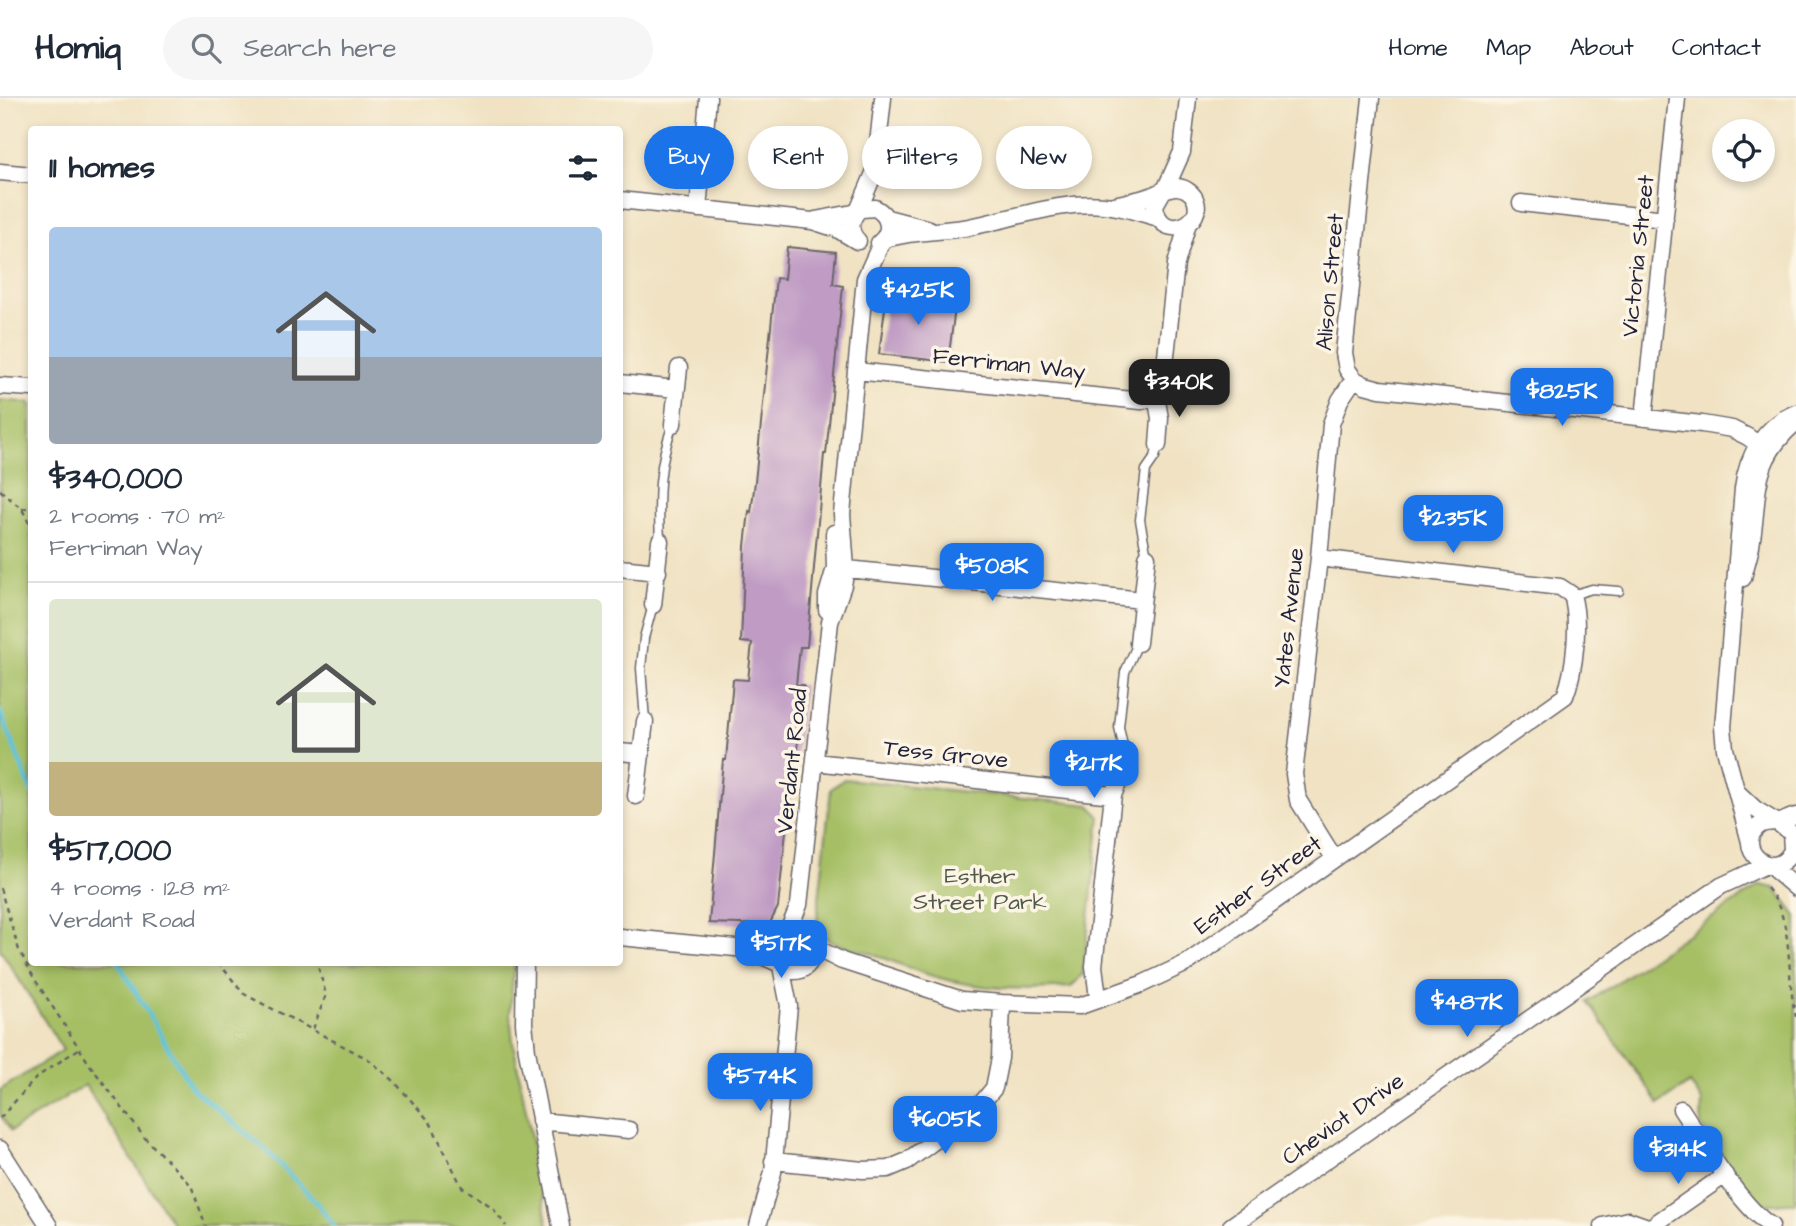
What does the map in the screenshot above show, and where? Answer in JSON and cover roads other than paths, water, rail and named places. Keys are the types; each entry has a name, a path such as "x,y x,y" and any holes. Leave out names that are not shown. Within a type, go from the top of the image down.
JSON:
{"street":[{"path":"698,209 708,98"},
{"path":"880,126 883,98"},
{"path":"1176,264 1156,205 1157,198 1164,190 1182,152 1188,98"},
{"name":"Alison Street","path":"1371,98 1344,353 1347,369 1354,379 1364,386 1405,393 1732,429 1763,449"},
{"name":"Victoria Street","path":"1644,418 1677,98"},
{"path":"1158,445 1160,418 1156,396 1163,383 1176,264 1188,223 1196,211 1182,152"},
{"path":"0,172 28,175"},
{"path":"1111,206 1177,187 1184,188 1194,197"},
{"path":"857,241 850,224 868,189"},
{"path":"879,189 888,230 883,240"},
{"path":"623,200 812,221 837,229 870,245 931,230 959,229 1082,205 1111,206 1175,228 1188,223"},
{"path":"1521,203 1665,219"},
{"path":"812,221 876,208 887,218 931,230"},
{"name":"Verdant Road","path":"865,279 883,240"},
{"name":"Verdant Road","path":"783,939 799,905 830,622 843,585 842,514 865,279 857,241"},
{"path":"673,424 679,368"},
{"name":"Ferriman Way","path":"856,371 1141,401 1151,400 1156,396"},
{"name":"Yates Avenue","path":"1334,858 1298,800 1294,774 1319,558 1331,424 1340,400 1354,379"},
{"path":"623,383 677,389"},
{"path":"0,386 28,388"},
{"path":"1796,413 1780,421 1745,472 1723,727 1725,749 1735,789 1756,858 1769,865 1796,888"},
{"path":"1763,449 1796,422"},
{"path":"653,606 660,541"},
{"path":"1138,643 1147,556"},
{"path":"1319,558 1547,584 1560,587 1572,595"},
{"path":"623,568 658,572"},
{"path":"841,568 1142,600"},
{"name":"Esther Street","path":"808,943 842,961 962,1000 1080,1006 1142,984 1186,963 1565,696 1569,684 1576,619 1572,595"},
{"path":"636,796 645,721"},
{"path":"623,752 640,754"},
{"path":"1098,998 1094,967 1113,795 1126,760"},
{"name":"Tess Grove","path":"815,762 1113,795"},
{"path":"1735,789 1755,809 1789,830 1794,841 1796,860"},
{"path":"1750,843 1758,827 1796,816"},
{"path":"1769,865 1785,860 1791,854 1794,841"},
{"name":"Cheviot Drive","path":"1721,886 1743,859 1750,843"},
{"name":"Cheviot Drive","path":"1228,1225 1721,886 1769,865"},
{"name":"Verdant Road","path":"799,905 808,943"},
{"path":"746,949 797,936 808,943 812,955 789,1006 773,1172 758,1226"},
{"path":"623,937 746,949 792,971 806,966"},
{"path":"783,939 776,951 789,1006"},
{"name":"Esther Street","path":"806,966 842,961"},
{"path":"525,966 524,1023 561,1226"},
{"path":"773,1161 863,1170 888,1169 906,1161 976,1110 994,1088 1000,1058 1002,1003"},
{"path":"1681,1109 1725,1175 1762,1220 1771,1226"},
{"path":"540,1121 629,1130"},
{"path":"0,1149 49,1226"},
{"path":"1652,1226 1725,1175"},
{"path":"1603,1226 1628,1220 1645,1226"}],"lane":[{"path":"660,541 658,499 663,451 673,424"},
{"path":"1147,556 1140,520 1146,470 1155,457 1158,445"},
{"path":"1572,595 1592,589 1619,591"},
{"path":"645,721 641,667 644,638 653,606"},
{"path":"1126,760 1119,727 1125,671 1138,643"}],"waterway":[{"path":"0,711 28,783"},
{"path":"120,966 192,1088 265,1149 316,1202 334,1226"}],"park label":[{"name":"Esther Street Park","path":"980,889"}]}
